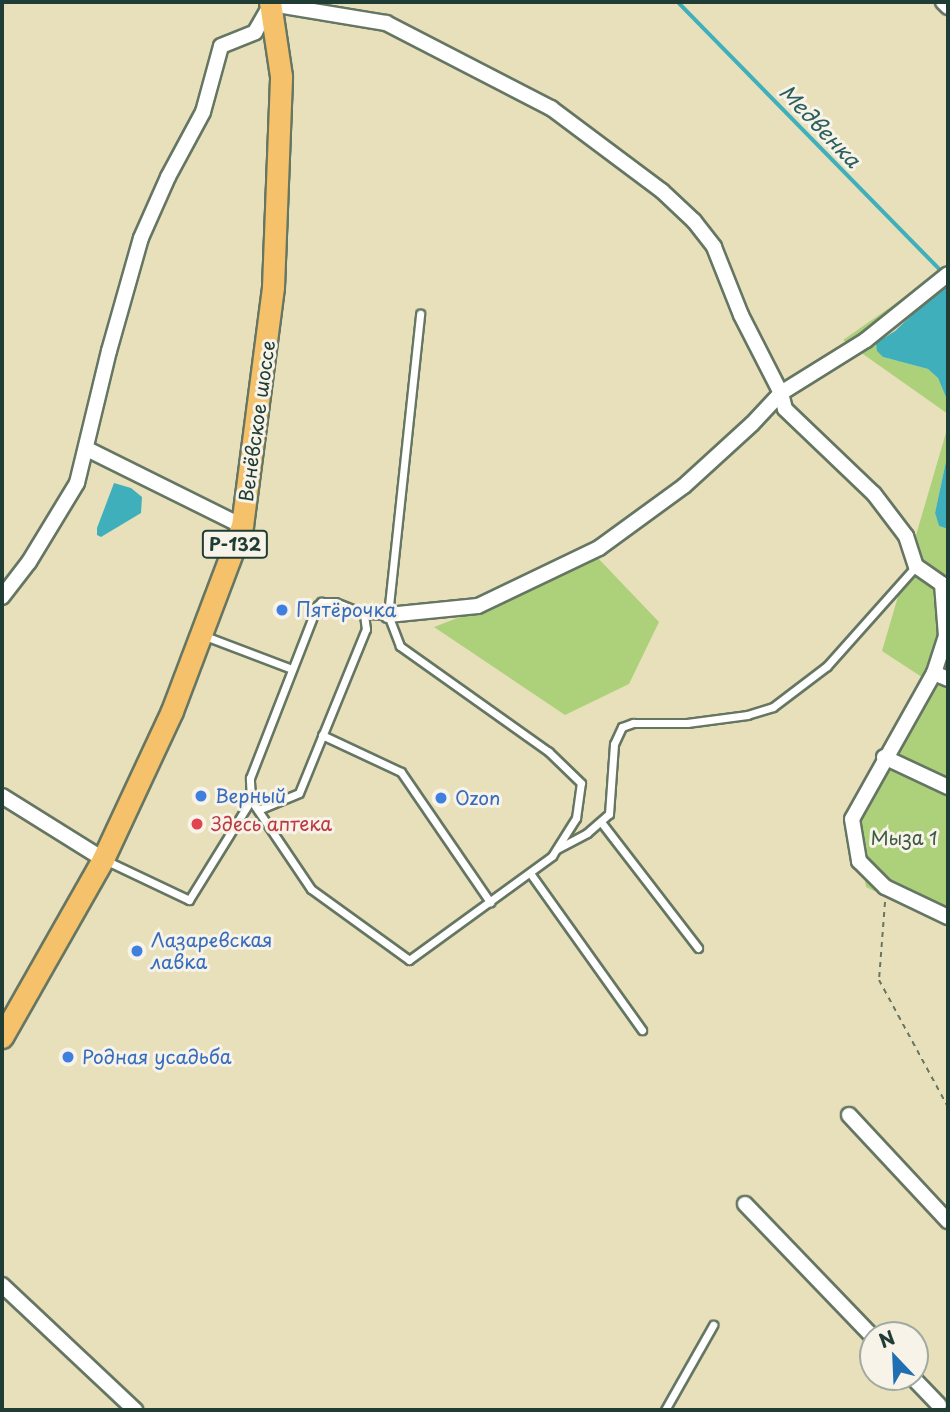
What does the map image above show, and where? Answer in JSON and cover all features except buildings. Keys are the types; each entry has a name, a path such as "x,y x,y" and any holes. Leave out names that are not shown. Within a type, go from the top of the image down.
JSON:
{"main road":[{"name":"Венёвское шоссе","path":"2,1037 103,859 172,711 242,526 273,288 281,76 270,3"}],"street":[{"path":"943,2 948,7"},
{"path":"2,597 29,562 77,483 109,351 141,238 203,112 221,46 255,32 270,3 386,23 551,108 662,191 708,235 741,315 780,393 785,409 891,515 906,536 916,566 945,585 946,636 934,673 884,757 852,819 859,861 885,887 948,917"},
{"path":"388,615 478,606 599,548 684,486 780,393 866,340 948,274"},
{"path":"87,449 242,526"},
{"path":"934,673 948,679"},
{"path":"884,757 948,787"},
{"path":"2,796 103,859"},
{"path":"849,1115 948,1220"},
{"path":"745,1205 859,1322"},
{"path":"2,1285 135,1410"},
{"path":"927,1391 940,1404"}],"lane":[{"path":"388,615 364,614 335,602 321,602 250,778 251,800 311,889 409,960 552,856 576,818 581,783 550,752 400,646 388,615 420,314"},
{"path":"557,849 601,822 611,805 614,744 622,727 632,723 687,723 747,715 773,707 827,666 916,566"},
{"path":"258,810 299,793 366,629 364,614"},
{"path":"201,635 292,669"},
{"path":"322,735 401,772 490,902"},
{"path":"103,859 189,900 251,800"},
{"path":"601,822 698,948"},
{"path":"530,873 642,1030"},
{"path":"665,1410 713,1325"}],"path":[{"path":"885,887 878,980 948,1107"}],"green space":[{"path":"948,267 948,281 885,337 883,357 928,369 938,378 948,402 948,414 843,340"},
{"name":"Мыза 1","path":"948,426 948,452 935,513 939,526 948,529 948,927 866,887 857,831 881,766 934,685 882,651"},
{"path":"595,555 659,622 629,684 565,715 434,627 476,611"}],"water":[{"path":"948,281 948,402 938,378 928,369 883,357 877,351 876,343 895,331"},
{"path":"948,452 948,529 939,526 935,513"},
{"path":"114,483 131,488 142,497 141,513 101,537 97,535 97,528"}],"waterway":[{"name":"Медвенка","path":"678,2 941,271"}],"place":[{"name":"Пятёрочка","path":"282,610"},
{"name":"Верный","path":"201,796"},
{"name":"Ozon","path":"441,798"},
{"name":"Здесь аптека","path":"197,824"},
{"name":"Лазаревская лавка","path":"137,951"},
{"name":"Родная усадьба","path":"68,1057"}]}
